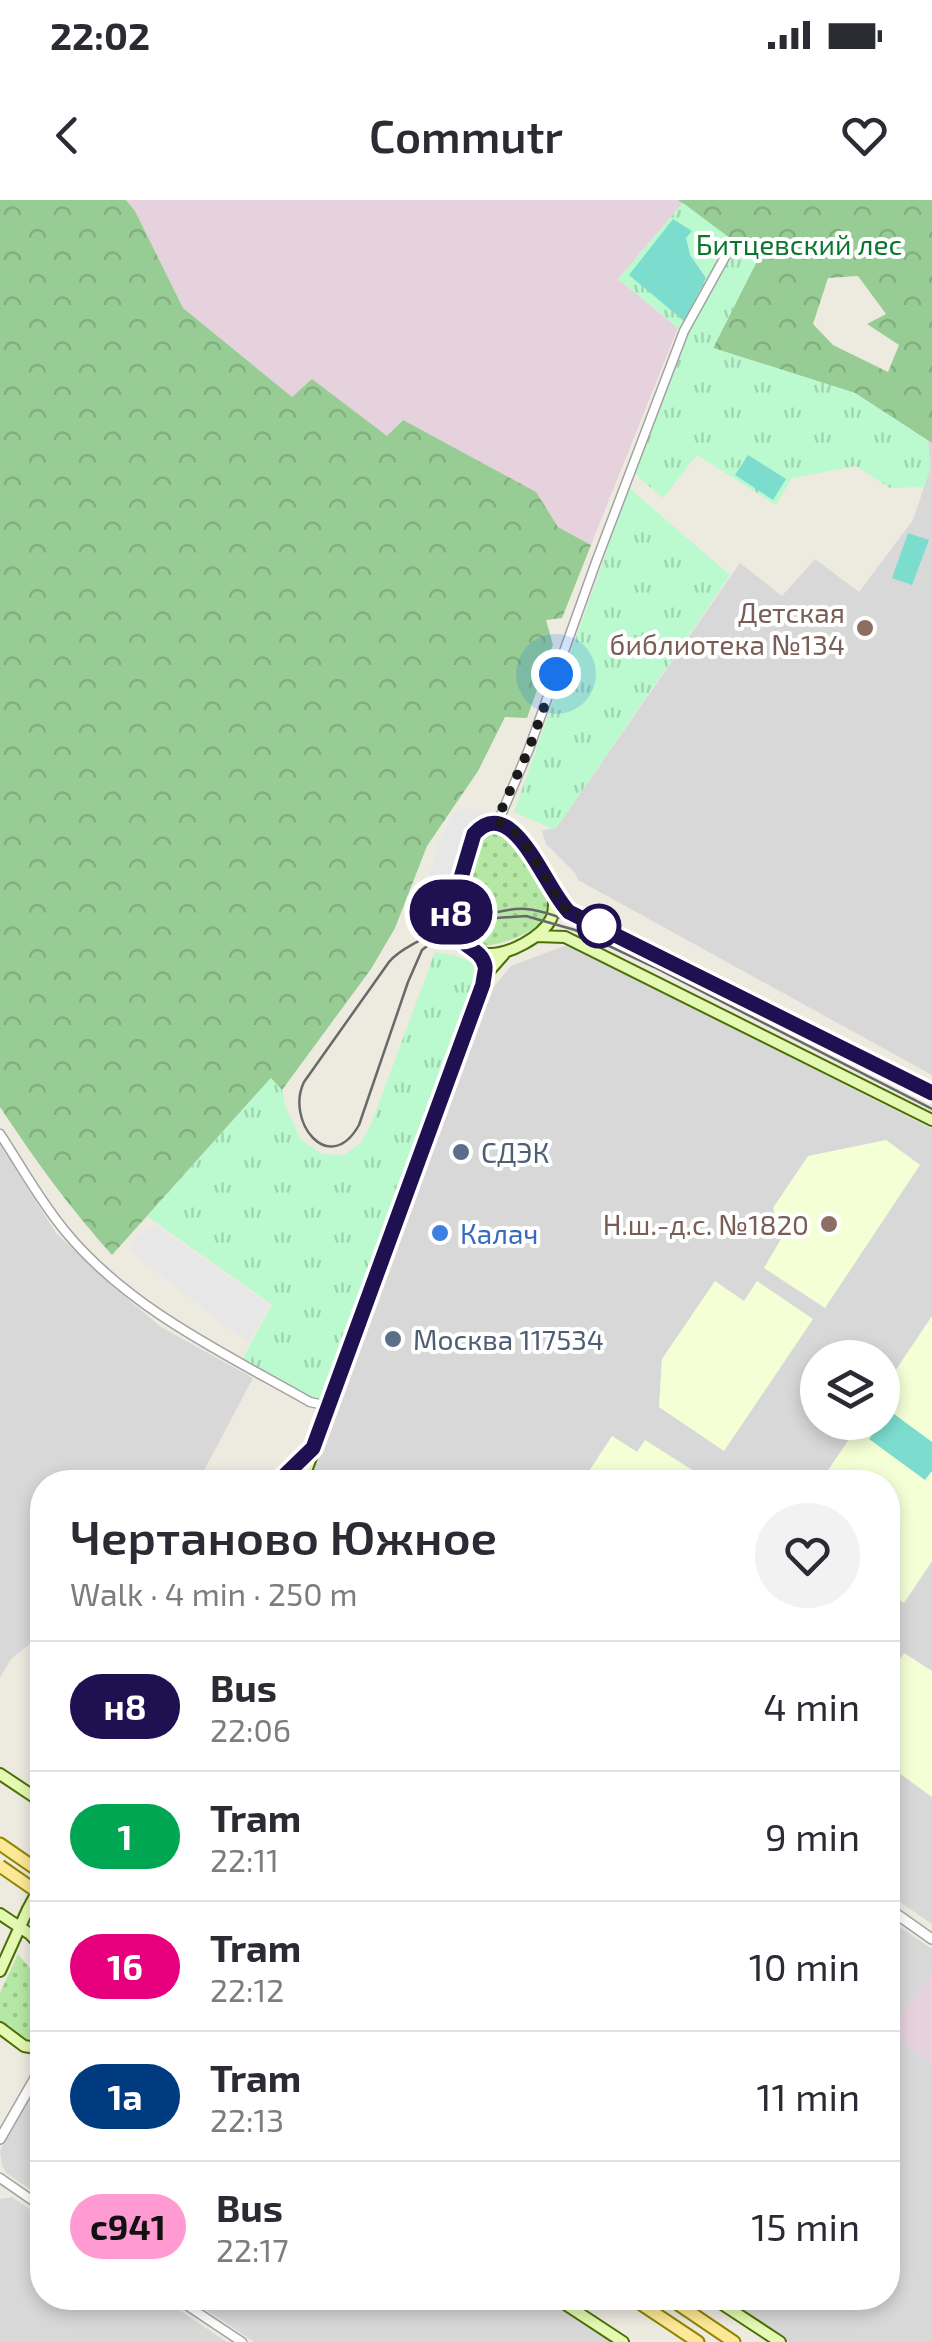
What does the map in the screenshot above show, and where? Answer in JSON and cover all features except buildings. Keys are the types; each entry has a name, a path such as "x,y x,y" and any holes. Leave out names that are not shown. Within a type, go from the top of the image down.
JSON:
{"main road":[{"path":"306,1470 483,984 483,960 461,942 450,928 449,918 474,834 482,826 506,824 569,912 932,1092"},
{"path":"483,984 499,958 550,922 554,895"},
{"path":"535,936 565,937 932,1120"},
{"path":"461,942 488,954 509,950"},
{"path":"290,1470 313,1448"},
{"path":"0,1774 30,1794"},
{"path":"0,1844 30,1865"},
{"path":"0,1866 30,1887"},
{"path":"0,1971 30,1907"},
{"path":"0,1914 30,1936"},
{"path":"0,2028 30,2047"},
{"path":"574,2310 623,2342"},
{"path":"650,2310 698,2342"},
{"path":"687,2310 734,2342"},
{"path":"731,2310 780,2342"}],"street":[{"path":"498,822 529,749 684,331 730,248"},
{"path":"0,1134 63,1229 134,1296 172,1324 310,1402 328,1406"},
{"path":"900,1916 932,1938"},
{"path":"0,2139 30,2087"},
{"path":"0,2178 30,2199"},
{"path":"194,2310 242,2342"}],"shaded area":[{"path":"126,200 683,203 618,279 678,328 591,545 558,527 535,492 402,420 387,437 312,379 293,398 183,308"},
{"path":"673,219 692,231 686,238 690,255 706,278 684,321 629,275"},
{"path":"928,441 932,443 932,1075 578,880 546,844 542,831 557,827 740,563 782,596 815,559 859,592 913,520 930,469"},
{"path":"748,455 786,479 773,500 735,475"},
{"path":"908,533 929,540 912,585 892,578"},
{"path":"464,808 489,814 469,833 441,915 445,929 425,935 417,930 414,921 440,840 452,815"},
{"path":"567,945 932,1129 932,1924 900,1902 900,1470 312,1470 492,989 511,966"},
{"name":"Н.ш.-д.с. №1820","path":"886,1140 920,1165 825,1308 764,1268 781,1239 773,1208 808,1156"},
{"path":"0,1145 56,1233 111,1285 161,1327 253,1378 204,1470 30,1470 30,1644 11,1659 0,1678"},
{"path":"155,1225 269,1305 249,1342 130,1251 137,1235"},
{"path":"715,1281 744,1301 757,1281 813,1319 724,1451 659,1407 662,1359"},
{"path":"932,1316 932,1561 904,1603 900,1600 900,1470 828,1470 848,1440 900,1440 900,1364"},
{"path":"900,1418 932,1442 932,1471 925,1480 870,1440 900,1440"},
{"path":"612,1436 637,1452 645,1440 692,1470 590,1470"},
{"path":"904,1653 932,1671 932,1797 900,1774 900,1659"},
{"path":"900,1927 932,1949 932,2342 789,2342 742,2310 900,2310"},
{"path":"932,1971 932,2063 900,2041 900,2017"},
{"path":"30,2099 30,2189 6,2173 0,2152"},
{"path":"12,2197 30,2210 30,2310 179,2310 227,2342 0,2342 0,2199"},
{"path":"207,2310 564,2310 612,2342 254,2342"}],"green space":[{"path":"0,200 126,200 183,308 292,397 312,379 387,436 403,420 536,492 558,527 591,545 562,618 546,620 553,645 527,718 505,717 478,771 427,846 395,928 371,969 282,1090 270,1079 112,1255 53,1183 0,1107"},
{"name":"Битцевский лес","path":"678,200 932,200 932,443 855,393 713,348 758,259","holes":["858,276 886,314 867,324 899,345 888,372 833,345 813,324 828,278"]},
{"path":"683,203 758,259 713,348 855,393 928,441 930,469 924,487 890,488 856,466 792,478 776,505 697,455 663,498 634,473 684,339 677,327 618,279"},
{"path":"629,488 730,575 553,829 514,812"},
{"path":"490,832 502,834 515,844 542,884 548,907 543,921 530,931 506,942 484,945 467,936 454,921 471,859"},
{"path":"435,952 475,964 480,968 478,978 324,1398 318,1403 243,1358 272,1305 147,1216 271,1078 282,1090 301,1140 322,1154 344,1155 361,1143"},
{"path":"18,1954 30,1968 30,2039 0,2021 0,1993"}],"tram line":[{"path":"932,1103 579,926 526,909 474,918 432,934 399,953 304,1082 300,1097 300,1113 313,1138 323,1145 335,1146 347,1140 359,1125 422,950 496,918 526,916 575,930 654,967 932,1109"}],"bus line":[{"name":"н8","path":"290,1470 313,1448 483,984 483,960 454,934 449,918 474,834 482,826 490,822 506,824 569,912 932,1093"}],"place":[{"name":"Детская библиотека №134","path":"865,628"},
{"name":"СДЭК","path":"461,1152"},
{"name":"Н.ш.-д.с. №1820","path":"829,1224"},
{"name":"Калач","path":"440,1233"},
{"name":"Москва 117534","path":"393,1339"}],"route":[{"path":"556,674 498,822 517,835 562,905 599,926"}]}
